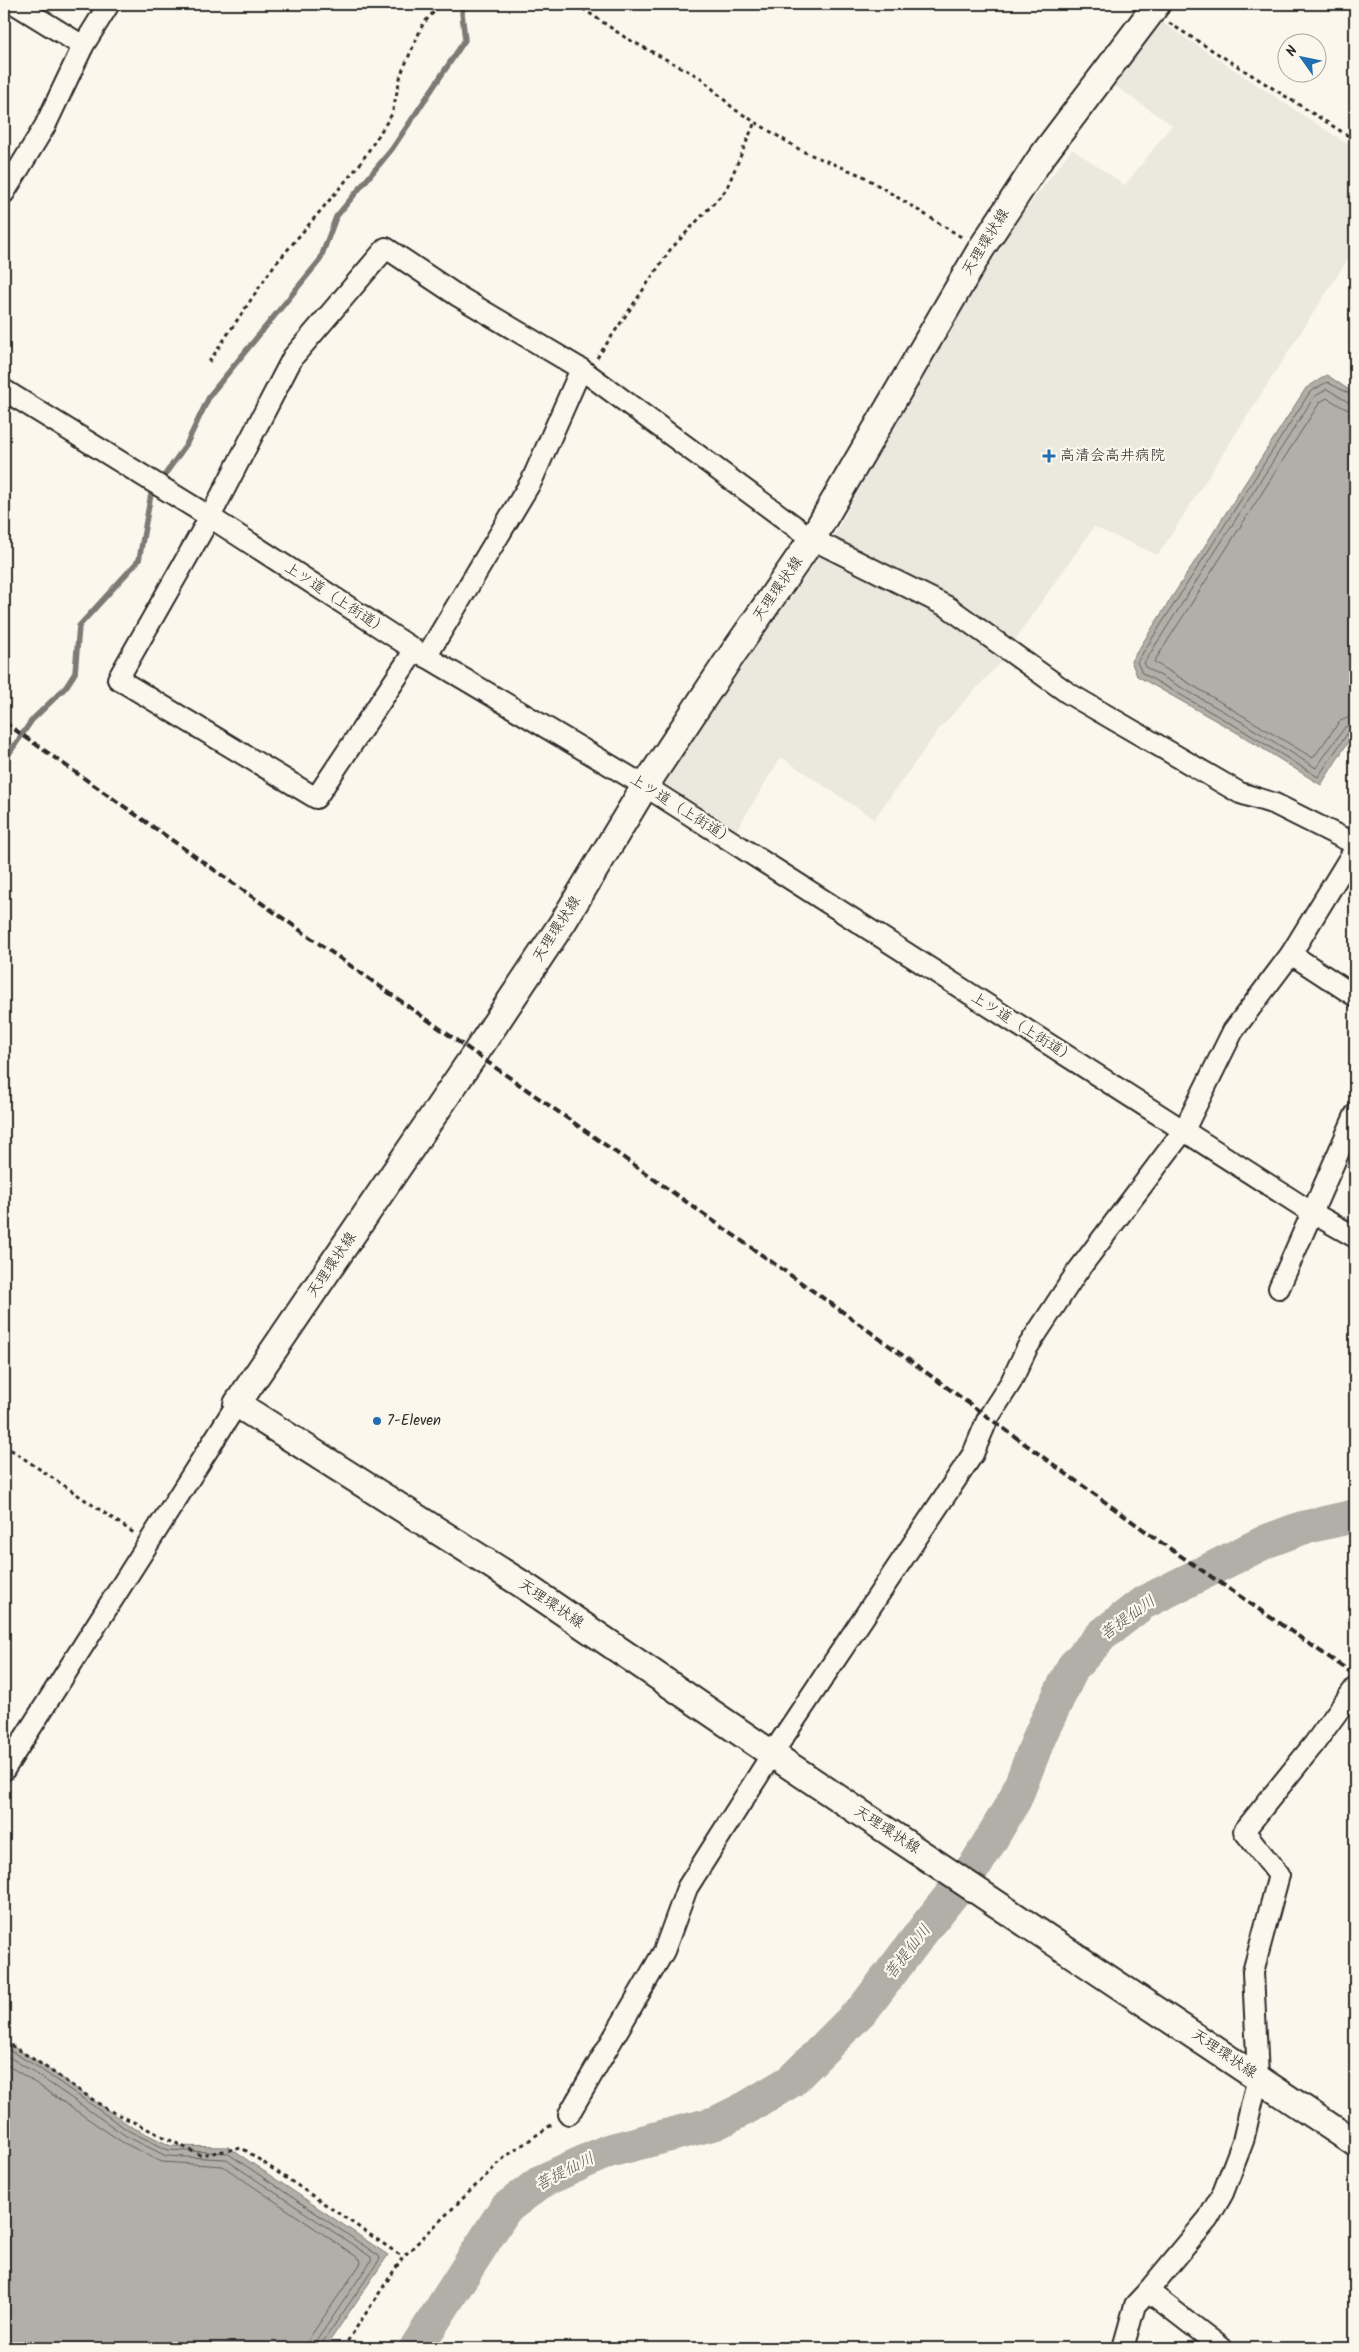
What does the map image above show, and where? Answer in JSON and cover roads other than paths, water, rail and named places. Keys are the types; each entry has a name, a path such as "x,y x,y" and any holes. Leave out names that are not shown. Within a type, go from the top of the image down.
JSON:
{"main road":[{"name":"天理環状線","path":"1154,8 1040,159 980,249 812,539 725,664 645,786 563,922 237,1404 528,1588 772,1754 1355,2143"}],"street":[{"path":"15,4 83,46"},
{"path":"4,193 45,126 83,46 109,4"},
{"path":"584,371 532,480 421,653 316,798 118,680 210,517 293,357 386,248 458,296 584,371 812,539 948,607 1068,693 1240,793 1275,804 1355,844"},
{"name":"上ツ道（上街道）","path":"4,390 158,484 421,653 645,786 1311,1212 1355,1237"},
{"path":"569,2114 664,1951 688,1888 772,1754 973,1454 988,1418 1011,1382 1027,1348 1077,1272 1184,1130 1233,1031 1291,954 1355,849"},
{"path":"1291,954 1355,996"},
{"path":"1279,1288 1355,1115"},
{"path":"4,1770 237,1404"},
{"path":"1123,2348 1134,2305 1208,2219 1223,2193 1243,2140 1258,2077 1253,1972 1280,1876 1244,1831 1314,1744 1355,1688"},
{"path":"1148,2291 1222,2348"}],"water":[{"path":"1327,375 1355,394 1355,731 1321,785 1236,732 1137,676 1131,661 1306,388"},
{"path":"4,2041 38,2062 132,2127 171,2146 228,2147 388,2255 325,2348 4,2348"}],"waterway":[{"path":"4,761 32,720 66,687 75,673 79,626 139,560 151,494 186,445 210,395 320,260 336,217 392,149 465,40 462,13 464,4"},
{"name":"菩提仙川","path":"416,2348 505,2209 542,2181 608,2151 716,2123 746,2108 791,2081 865,2007 977,1863 1015,1799 1041,1733 1073,1667 1102,1635 1143,1603 1267,1541 1302,1528 1355,1516"}],"railway":[{"path":"4,722 840,1310 1159,1541 1355,1675"}],"place":[{"name":"高清会高井病院","path":"1049,456"},
{"name":"7-Eleven","path":"377,1421"}]}
